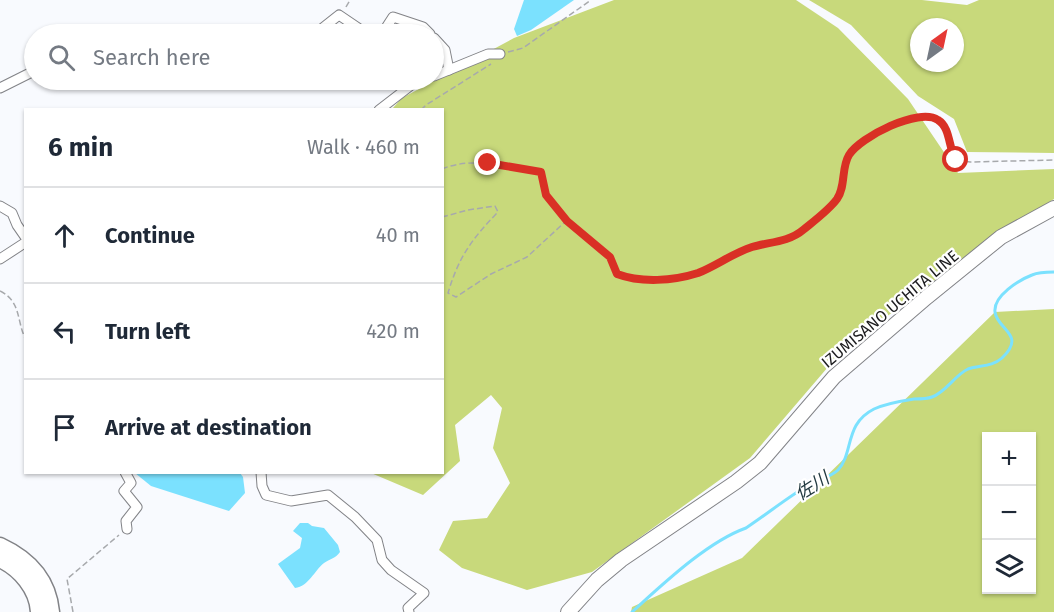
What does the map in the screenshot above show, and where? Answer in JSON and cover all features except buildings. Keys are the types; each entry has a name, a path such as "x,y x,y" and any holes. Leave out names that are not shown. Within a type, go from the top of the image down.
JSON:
{"highway":[{"path":"0,546 16,554 31,566 49,594 51,612"},
{"path":"0,559 8,562 21,573 31,586 39,605 39,612"}],"main road":[{"name":"IZUMISANO UCHITA LINE","path":"568,612 597,580 621,560 736,482 760,463 834,377 927,297 1001,237 1054,208"}],"street":[{"path":"328,24 339,15 352,24"},
{"path":"388,24 393,17 414,24"},
{"path":"444,49 449,70"},
{"path":"444,72 488,54 500,54"},
{"path":"0,88 24,76"},
{"path":"382,108 405,90"},
{"path":"0,206 12,213 24,237"},
{"path":"0,259 24,241"},
{"path":"126,474 131,483 124,491 137,507 126,521 127,529"},
{"path":"262,474 262,486 267,495 291,501 328,495 355,517 377,540 382,560 391,570 423,593 408,608 409,612"}],"path":[{"path":"424,108 496,61 500,54 523,48 591,0"},
{"path":"444,168 488,163 541,172 546,195 567,221 610,257 617,274 642,280 697,273 750,248 783,240 801,232 838,198 845,164 850,153 870,136 894,123 937,118 946,126 951,153 956,160 970,162 1054,160"},
{"path":"444,216 495,206 498,212 471,241 455,270 448,293 456,297 491,274 527,257 567,221"},
{"path":"0,291 10,296 15,304 24,333"},
{"path":"73,612 67,579 127,529"}],"green space":[{"path":"614,0 796,0 838,28 908,99 958,173 1054,169 1054,199 985,242 877,324 828,367 750,458 592,572 527,590 462,568 439,550 453,521 487,518 510,483 493,448 502,408 491,395 455,425 460,461 423,495 373,474 444,474 444,108 393,108 402,98 417,90 444,90 444,76 514,38"},
{"path":"809,0 922,0 967,5 979,0 1054,0 1054,153 967,152 954,119 918,96 851,25"},
{"path":"1054,309 1054,612 631,612 632,607 742,558 995,312"}],"water":[{"path":"524,0 574,0 531,30 517,36 514,29"},
{"path":"136,474 241,474 245,493 229,511 151,486"},
{"path":"300,523 324,528 338,545 340,552 320,566 308,581 295,588 278,564 300,548 302,538 293,531"}],"waterway":[{"name":"佐川","path":"632,612 701,553 731,534 746,528 810,484 838,470 843,463 854,430 864,415 889,404 937,395 968,369 990,364 1002,358 1012,343 1009,333 1000,323 995,312 998,300 1008,289 1027,277 1054,272"}],"route":[{"path":"488,163 541,172 546,195 567,221 610,257 617,274 642,280 697,273 750,248 783,240 801,232 838,198 845,164 850,153 870,136 894,123 937,118 946,126 951,153 956,160"}]}
